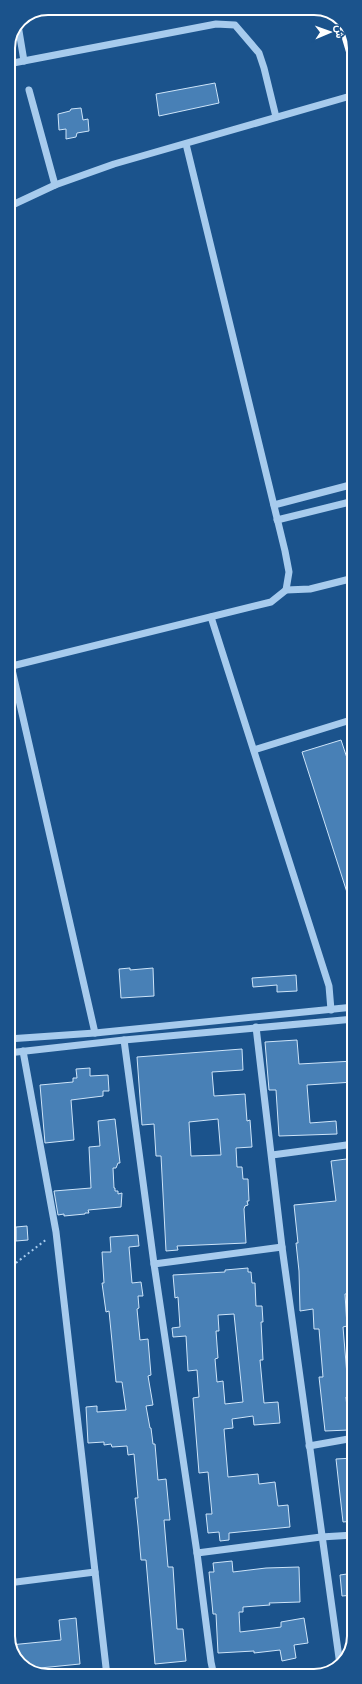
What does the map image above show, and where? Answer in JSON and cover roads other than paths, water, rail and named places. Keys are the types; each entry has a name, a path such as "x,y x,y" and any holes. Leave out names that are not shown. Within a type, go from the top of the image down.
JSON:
{"street":[{"path":"15,62 216,24 235,25 259,53 276,117"},
{"path":"19,33 24,60"},
{"path":"29,90 55,185"},
{"path":"15,204 55,185 152,152 186,144 347,97"},
{"path":"186,144 274,505 289,572 286,590"},
{"path":"274,505 347,486"},
{"path":"277,520 347,503"},
{"path":"15,666 271,602 286,590 310,589 347,580"},
{"path":"211,617 329,986 331,1010"},
{"path":"15,689 95,1033"},
{"path":"254,750 347,721"},
{"path":"15,1039 95,1033 347,1008"},
{"path":"15,1052 256,1027 347,1020"},
{"path":"256,1027 282,1247 339,1658"},
{"path":"124,1040 154,1264 197,1553 212,1669"},
{"path":"23,1051 56,1232 106,1669"},
{"path":"272,1155 347,1145"},
{"path":"154,1264 282,1247"},
{"path":"309,1446 347,1439"},
{"path":"197,1553 321,1537 347,1535"},
{"path":"15,1582 95,1572"}]}
